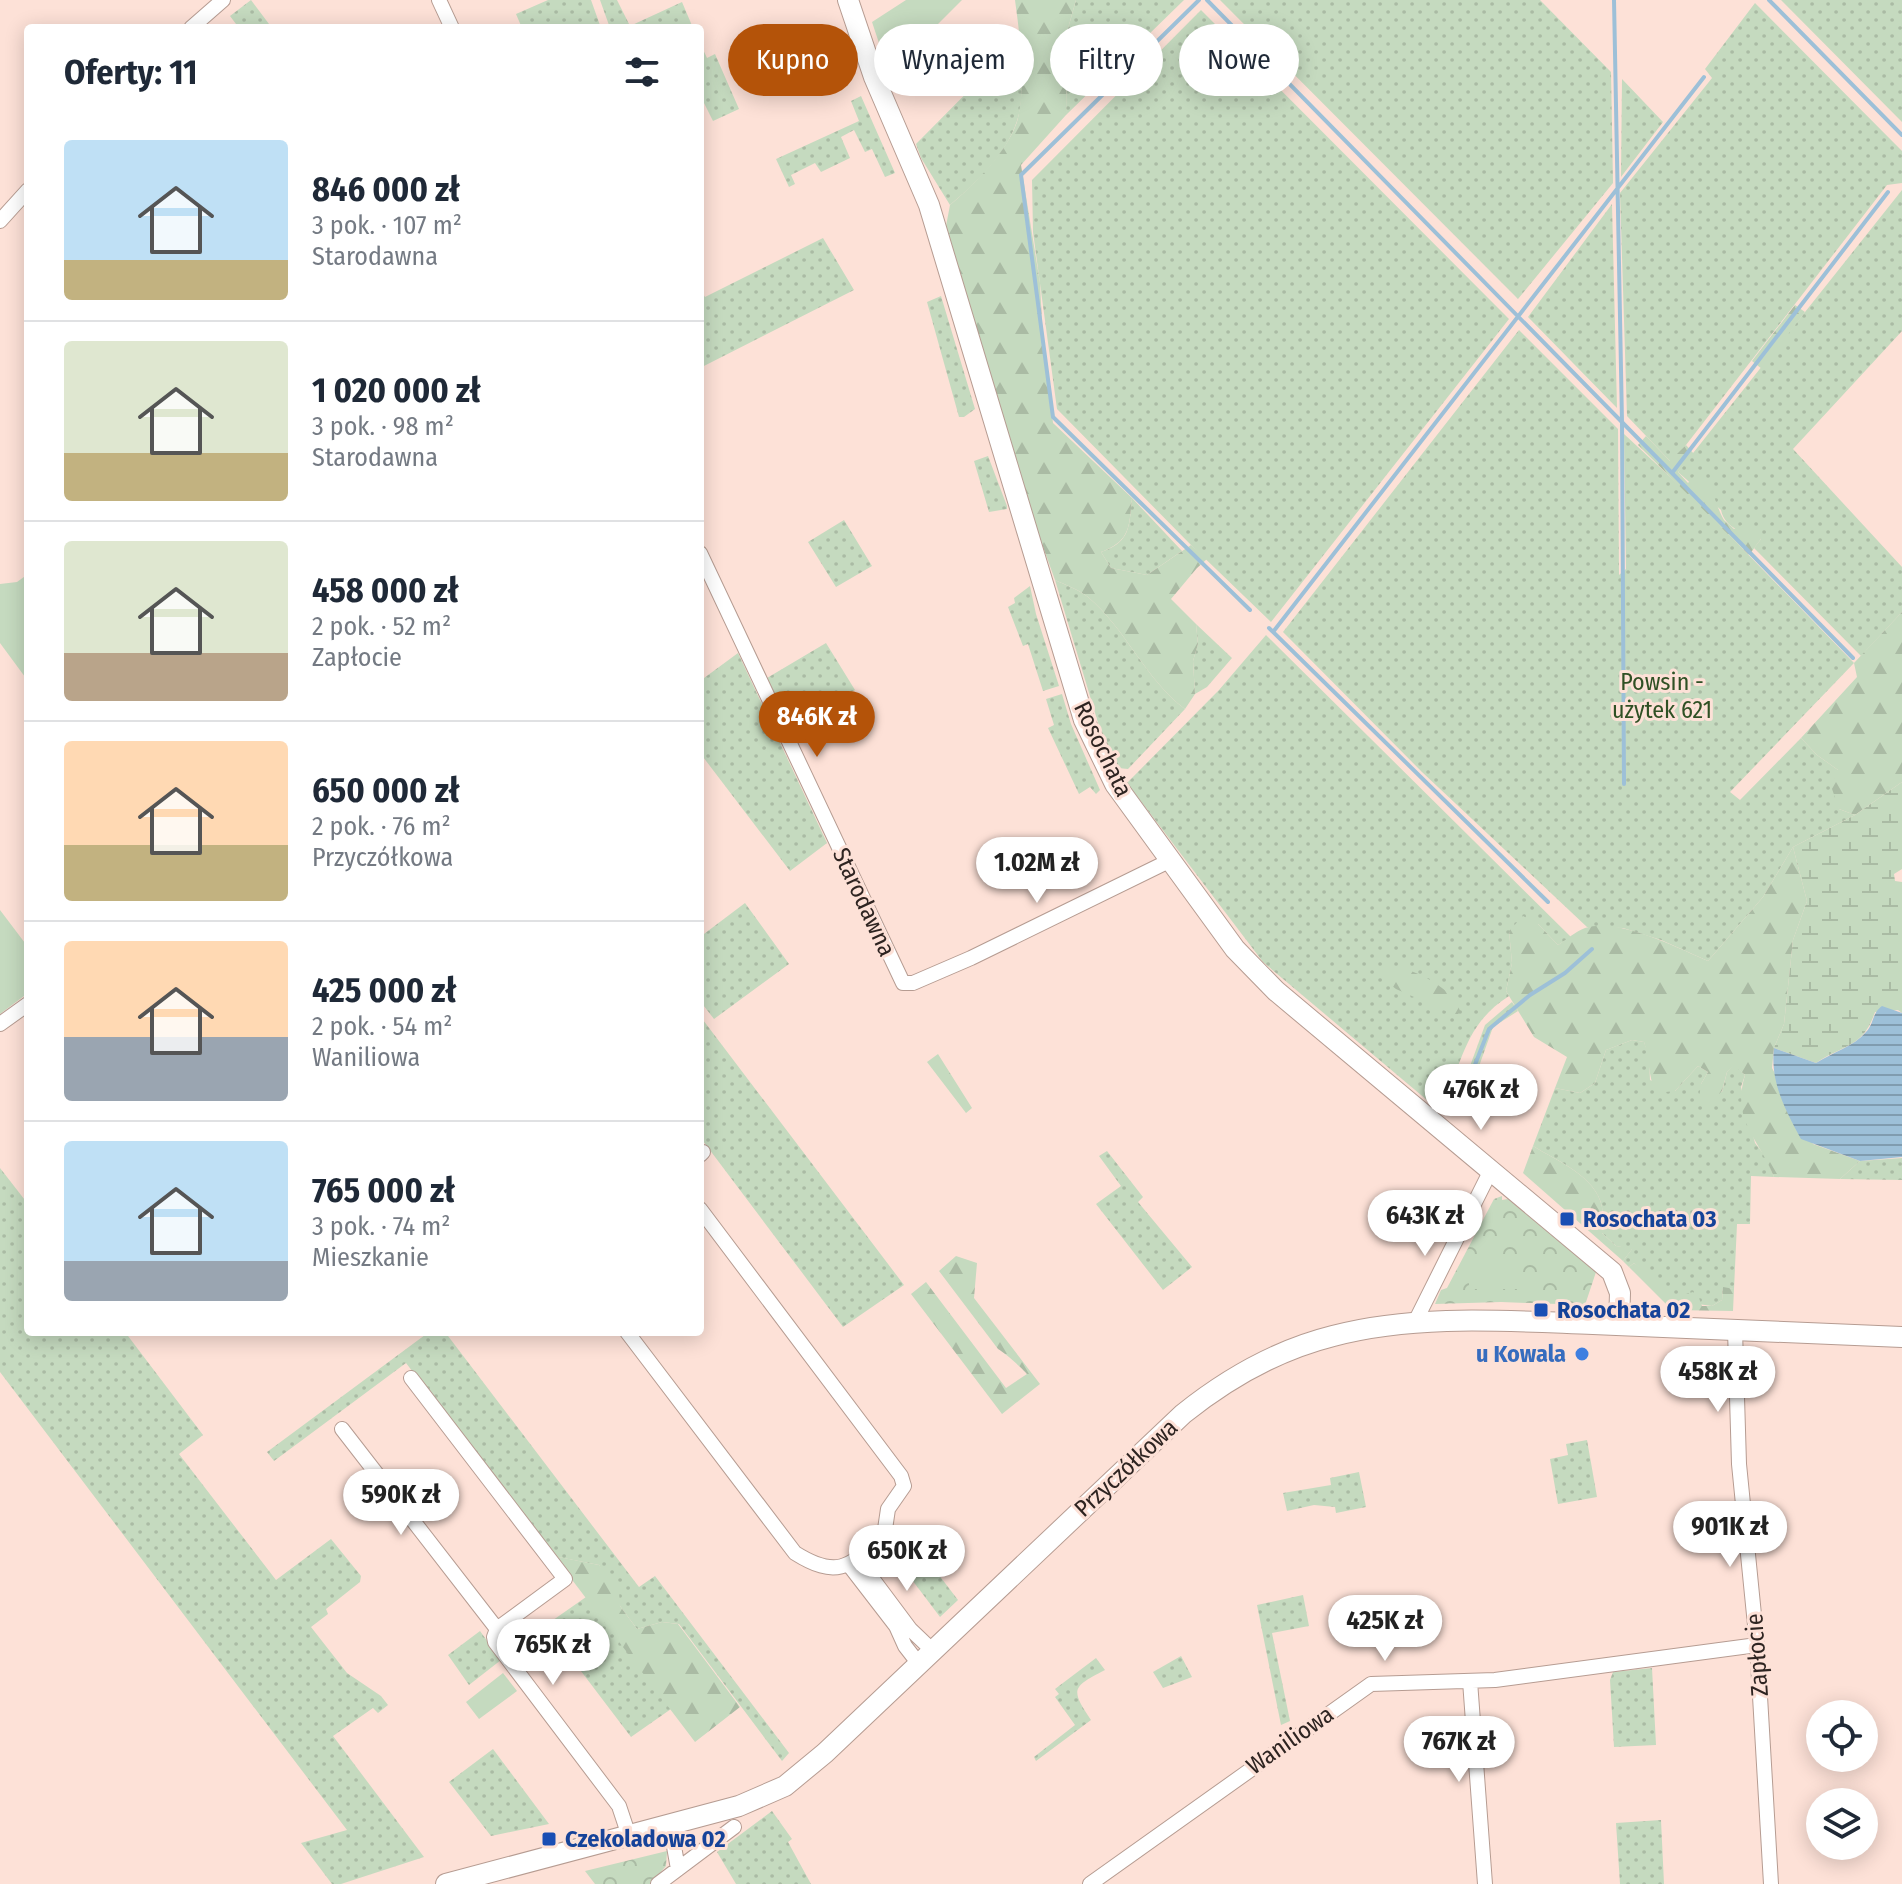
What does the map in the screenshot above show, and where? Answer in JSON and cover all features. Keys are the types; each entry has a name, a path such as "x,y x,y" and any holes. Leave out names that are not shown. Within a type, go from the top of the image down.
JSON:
{"street":[{"path":"196,24 223,0"},
{"path":"439,0 450,24"},
{"name":"Rosochata","path":"848,0 874,77 929,205 1084,720 1115,784 1235,949 1276,991 1612,1272 1620,1293 1619,1325"},
{"path":"0,221 24,194"},
{"name":"Starodawna","path":"704,561 903,983 913,983 971,958 1171,860"},
{"path":"0,1024 24,1007"},
{"path":"1414,1324 1491,1170"},
{"path":"630,1336 795,1553 831,1568 853,1562 884,1536 888,1509 904,1486 901,1476 704,1214"},
{"name":"Przyczółkowa","path":"446,1884 739,1806 785,1786 825,1753 1183,1414 1225,1383 1262,1362 1308,1343 1355,1330 1488,1321 1902,1337"},
{"name":"Zapłocie","path":"1735,1330 1739,1464 1757,1645 1771,1884"},
{"path":"411,1378 565,1579 497,1629 495,1642 619,1806 629,1836"},
{"path":"342,1429 497,1629"},
{"path":"853,1562 896,1626 905,1646 926,1658"},
{"name":"Waniliowa","path":"1090,1884 1338,1714 1371,1684 1495,1680 1757,1645"},
{"path":"1470,1681 1485,1884"},
{"path":"670,1824 678,1869"},
{"path":"658,1884 734,1827"}],"green space":[{"path":"251,0 269,24 236,24 230,16"},
{"path":"548,0 591,0 600,24 520,24 516,14"},
{"path":"600,0 617,0 629,24 609,24"},
{"path":"906,0 962,0 938,24 874,24 874,28 872,22"},
{"path":"1015,0 1076,0 1069,24 1050,24 1050,96 1066,96 1066,115 1021,165 1040,283 1043,343 1053,423 1132,498 1127,531 1118,543 1101,552 1111,568 1147,575 1191,545 1207,559 1171,599 1196,624 1198,644 1193,661 1195,694 1185,709 1158,683 1101,610 1084,594 1055,580 1033,519 946,226 950,205 980,177 1008,142 1018,118 1021,96 1034,96 1034,24 1018,24"},
{"path":"1076,0 1184,0 1159,24 1069,24"},
{"path":"1220,0 1540,0 1611,72 1613,183 1518,299 1299,79 1299,24 1244,24"},
{"path":"1781,0 1902,0 1902,122"},
{"path":"682,2 691,24 634,24"},
{"path":"1755,3 1902,151 1902,183 1887,185 1671,462 1627,416 1620,193 1712,78 1705,69"},
{"path":"1201,10 1215,24 1187,24"},
{"path":"1179,32 1179,96 1287,96 1509,319 1271,622 1057,409 1033,232 1032,180 1116,96 1163,96 1163,48"},
{"path":"704,52 707,58 715,54 728,84 728,96 733,96 739,109 713,121 704,103"},
{"path":"1622,79 1663,122 1621,177"},
{"path":"861,96 895,173 885,177 872,149 865,152 854,130 841,137 850,158 821,172 815,163 791,175 795,184 789,187 776,159 859,121 851,101"},
{"path":"964,96 1021,96 1017,121 1006,145 989,168 950,205 921,158 916,144"},
{"path":"1066,96 1085,96 1066,115"},
{"path":"1902,190 1902,331 1793,449 1902,567 1902,612 1861,656 1754,548 1761,539 1731,526 1721,510 1678,472"},
{"path":"1612,204 1617,408 1528,317"},
{"path":"823,238 854,290 704,366 705,297"},
{"path":"941,296 975,409 964,417 959,417 927,302"},
{"path":"1795,305 1805,312 1762,369 1752,361"},
{"name":"Powsin - użytek 621","path":"1519,330 1618,429 1619,575 1626,569 1624,434 1694,499 1854,663 1730,792 1740,800 1801,738 1838,770 1839,809 1855,815 1793,847 1763,897 1708,961 1661,940 1623,928 1587,927 1422,772 1283,632"},
{"path":"1646,436 1670,461 1686,445 1694,454 1678,472 1688,483 1695,475 1707,483 1724,520 1734,529 1744,524 1755,529 1761,539 1749,555 1638,445"},
{"path":"988,456 1007,509 989,512 974,461"},
{"path":"1132,498 1182,551 1147,575 1111,568 1101,552 1118,543 1127,532"},
{"path":"844,520 872,566 836,587 808,542"},
{"path":"24,577 24,676 0,643 0,584 17,582"},
{"path":"1055,580 1084,594 1101,610 1158,683 1185,709 1128,769 1118,768 1105,746"},
{"path":"1030,586 1059,686 1043,691 1028,644 1023,646 1008,607"},
{"path":"1902,612 1902,782 1855,815 1839,809 1831,786 1838,770 1801,738 1857,677 1854,663"},
{"path":"1196,624 1232,658 1207,687 1195,694 1193,661 1198,644"},
{"path":"1266,635 1571,937 1558,945 1538,924 1509,931 1512,963 1506,991 1509,996 1494,1007 1473,1033 1440,1111 1263,962 1127,783 1219,690"},
{"path":"826,643 855,690 789,729 767,678"},
{"path":"738,653 827,843 790,871 704,758 704,678"},
{"path":"1062,694 1071,724 1100,790 1096,794 1090,787 1079,794 1048,728 1054,725 1046,699"},
{"path":"1902,782 1902,869 1894,874 1895,881 1902,882 1902,1013 1898,1010 1875,1012 1858,1039 1816,1063 1774,1048 1784,1024 1793,940 1807,901 1793,847 1855,815"},
{"path":"1793,847 1807,901 1793,940 1784,1024 1774,1048 1772,1068 1813,1144 1860,1161 1840,1179 1774,1177 1744,1117 1742,1091 1745,1075 1734,1065 1727,1072 1722,1091 1709,1104 1699,1098 1701,1084 1708,1072 1698,1066 1675,1091 1656,1093 1644,1042 1632,1040 1606,1050 1595,1083 1580,1093 1555,1088 1567,1057 1534,1037 1506,991 1512,963 1509,931 1523,916 1538,924 1558,945 1585,928 1614,927 1665,942 1708,961 1763,897"},
{"path":"745,903 789,964 714,1019 704,1006 704,934"},
{"path":"0,910 24,942 24,996 0,1014"},
{"path":"1384,965 1417,973 1439,986 1456,1002 1460,1011 1457,1016 1396,989 1381,977"},
{"path":"1512,1002 1518,1011 1493,1027 1462,1114 1454,1110 1485,1025"},
{"path":"704,1021 904,1285 843,1327 704,1142"},
{"path":"1632,1040 1644,1042 1649,1056 1650,1080 1675,1091 1698,1066 1708,1072 1701,1084 1722,1092 1727,1072 1734,1064 1745,1075 1741,1087 1755,1143 1766,1157 1774,1177 1751,1176 1750,1224 1737,1224 1734,1289 1723,1288 1722,1300 1712,1306 1676,1301 1634,1263 1629,1267 1623,1261 1632,1249 1616,1246 1602,1233 1602,1207 1592,1186 1574,1170 1533,1146 1555,1088 1580,1093 1595,1083 1606,1050"},
{"path":"938,1054 972,1108 966,1113 927,1062"},
{"path":"1533,1146 1574,1170 1592,1186 1602,1207 1602,1233 1616,1246 1633,1248 1623,1261 1523,1173"},
{"path":"1107,1151 1143,1197 1138,1202 1192,1267 1163,1290 1096,1204 1121,1186 1099,1156"},
{"path":"1902,1158 1902,1180 1840,1179 1860,1161"},
{"path":"0,1168 24,1199 24,1336 128,1336 203,1435 179,1454 276,1580 331,1539 361,1576 360,1582 326,1609 328,1614 311,1627 347,1673 381,1696 388,1705 378,1713 373,1708 333,1736 424,1857 341,1884 332,1884 301,1843 347,1830 0,1372"},
{"path":"1502,1196 1502,1200 1508,1199 1596,1272 1585,1305 1501,1302 1435,1304 1441,1290 1447,1288 1494,1199"},
{"path":"956,1256 977,1263 974,1298 1040,1384 1002,1414 911,1294 926,1282 1006,1388 1027,1374 998,1349 939,1271"},
{"path":"1469,1263 1518,1263 1518,1289 1469,1289"},
{"path":"1634,1263 1670,1289 1676,1301 1693,1292 1702,1306 1712,1306 1722,1300 1723,1287 1734,1289 1733,1311 1672,1310 1629,1267"},
{"path":"424,1336 448,1336 639,1587 655,1576 789,1753 782,1761 679,1624 662,1622 637,1629 620,1606 599,1565 553,1556 406,1363 274,1461 267,1452"},
{"path":"1587,1440 1597,1497 1558,1504 1550,1459 1568,1455 1566,1444"},
{"path":"1359,1472 1366,1507 1336,1513 1335,1507 1314,1505 1287,1511 1283,1493 1331,1485 1330,1478"},
{"path":"903,1528 958,1600 940,1617 885,1544"},
{"path":"554,1556 599,1565 619,1592 620,1606 637,1629 662,1622 678,1624 740,1707 695,1742"},
{"path":"1303,1595 1309,1626 1272,1633 1290,1721 1281,1725 1257,1605"},
{"path":"586,1597 671,1709 631,1737 546,1625"},
{"path":"480,1631 501,1660 469,1685 448,1655"},
{"path":"1181,1656 1192,1677 1163,1688 1153,1672"},
{"path":"1096,1658 1105,1670 1086,1681 1078,1690 1080,1702 1091,1720 1036,1761 1034,1757 1075,1725 1055,1697 1059,1694 1055,1689"},
{"path":"1652,1668 1656,1745 1614,1747 1610,1680 1613,1672"},
{"path":"503,1673 517,1691 479,1719 466,1702"},
{"path":"493,1749 549,1824 491,1836 449,1782"},
{"path":"772,1811 792,1839 788,1842 811,1884 736,1884 717,1852"},
{"path":"1661,1820 1664,1884 1620,1884 1616,1823"},
{"path":"667,1851 666,1866 650,1884 595,1884 585,1871"}],"water":[{"path":"1882,1006 1902,1013 1902,1157 1860,1161 1801,1139 1777,1084 1774,1048 1816,1063 1861,1037"}],"waterway":[{"path":"1199,0 1021,175 1053,417 1250,610"},
{"path":"1207,0 1672,473 1888,192"},
{"path":"1614,0 1622,422 1624,784"},
{"path":"1769,0 1902,135"},
{"path":"1273,632 1704,77"},
{"path":"1672,473 1853,658"},
{"path":"1269,628 1548,902"},
{"path":"1458,1108 1489,1029 1592,949"}],"place":[{"name":"Rosochata 03","path":"1567,1219"},
{"name":"Rosochata 02","path":"1541,1310"},
{"name":"u Kowala","path":"1582,1354"},
{"name":"Czekoladowa 02","path":"549,1839"}]}
